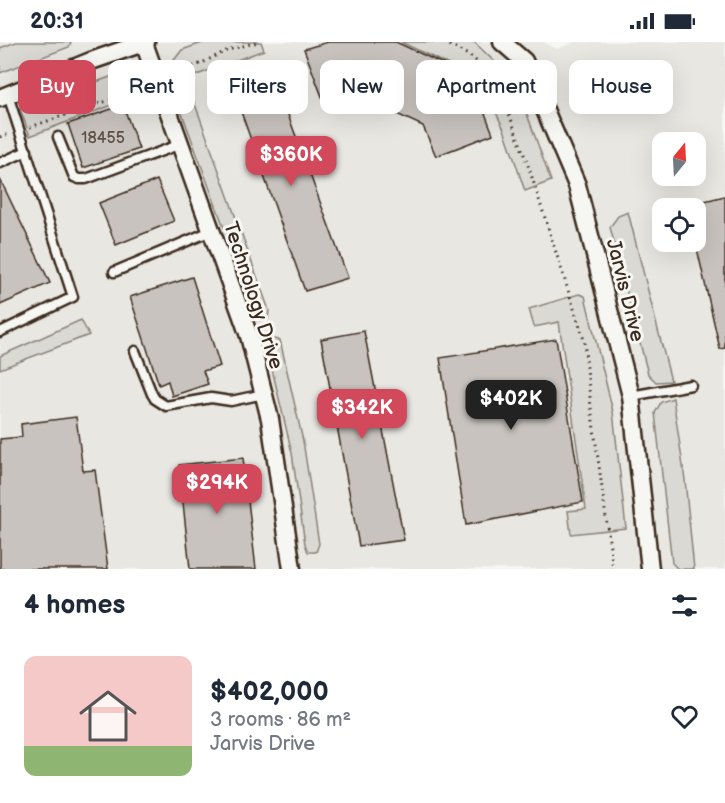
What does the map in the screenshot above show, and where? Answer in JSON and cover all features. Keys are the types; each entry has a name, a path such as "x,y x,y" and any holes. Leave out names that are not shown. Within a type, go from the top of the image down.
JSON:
{"street":[{"name":"Technology Drive","path":"145,42 151,60"},
{"path":"4,97 91,61 145,42"},
{"name":"Jarvis Drive","path":"502,42 524,61 577,185 631,396 650,569"},
{"name":"Technology Drive","path":"170,114 249,336 270,419 292,569"}],"lane":[{"path":"0,332 73,297 20,130 4,97"},
{"path":"58,137 74,177 79,180 181,144"},
{"path":"0,163 27,151"},
{"path":"114,272 212,231"},
{"path":"135,351 152,394 155,399 166,406 211,398 231,401 264,394"},
{"path":"631,396 691,385"}],"path":[{"path":"195,64 228,50 258,42"},
{"path":"444,42 470,56 492,74 536,187 584,340 613,569"},
{"path":"0,137 108,101"}],"shaded area":[{"path":"0,42 543,42 557,49 575,42 725,42 725,569 0,569"},
{"path":"16,42 71,42 69,47 34,60 18,60 18,66 0,73 0,48"},
{"path":"205,42 261,42 264,50 237,60 207,60 207,71 195,76 195,60 174,60 182,50"},
{"path":"401,42 474,42 493,60 438,60"},
{"path":"108,78 108,107 96,111 96,82"},
{"path":"195,104 269,310 268,319 258,320 182,114 195,114"},
{"path":"22,114 88,114 30,136"},
{"path":"497,114 527,114 551,181 525,191"},
{"path":"628,212 671,381 656,382 648,374 610,227 618,216"},
{"path":"579,294 585,296 613,412 626,528 571,534 568,511 586,509 559,322 534,327 529,309"},
{"path":"81,320 89,335 0,369 0,356"},
{"path":"272,339 280,340 303,441 319,544 316,552 308,552 305,544 292,453 266,344"},
{"path":"673,398 685,480 694,569 678,569 672,563 655,413 661,402"}],"building":[{"path":"328,42 396,42 435,60 416,60 416,114 485,114 493,134 436,156 423,126 397,114 404,114 404,60 320,60 320,91 304,49"},
{"path":"108,110 108,114 126,114 139,149 83,168 68,124"},
{"path":"242,114 288,114 348,278 305,291"},
{"path":"0,179 50,283 0,305"},
{"path":"157,180 174,221 116,245 99,203"},
{"path":"725,196 725,348 720,349 698,252 706,252 706,201"},
{"path":"192,277 220,366 203,371 208,384 172,396 168,381 159,385 130,297"},
{"path":"364,331 404,540 359,546 321,339"},
{"path":"556,339 583,502 466,525 440,358"},
{"path":"76,417 83,471 95,470 108,569 0,569 0,439 22,437 21,424"},
{"path":"243,458 256,569 190,569 179,465"}]}
